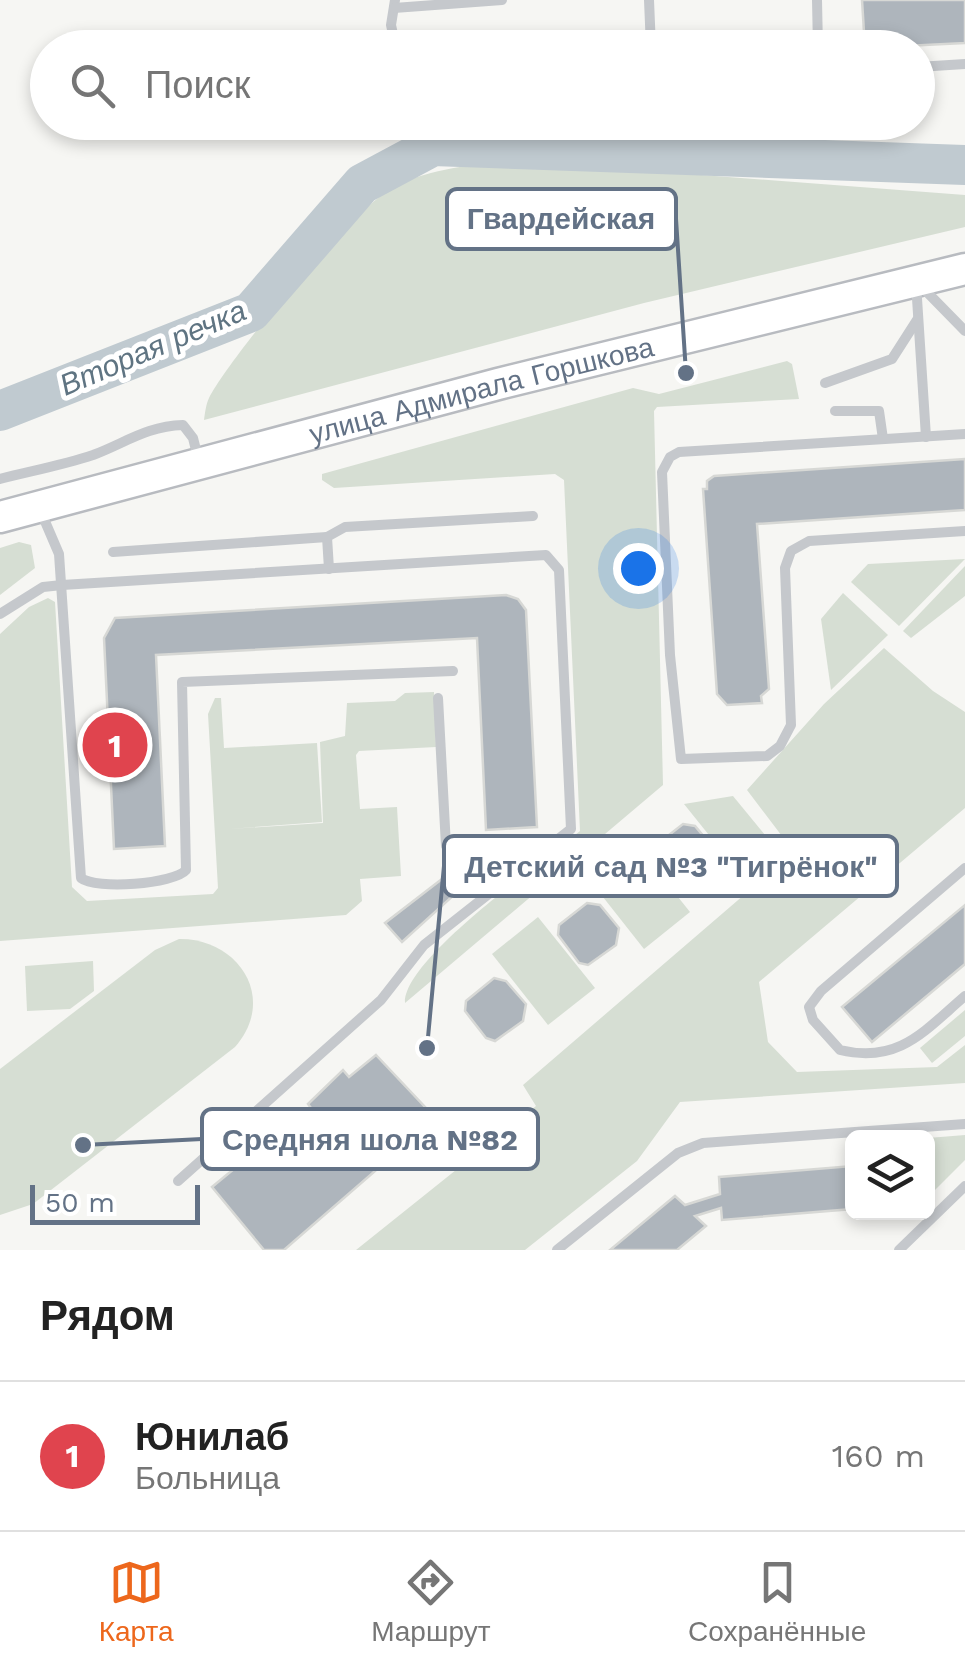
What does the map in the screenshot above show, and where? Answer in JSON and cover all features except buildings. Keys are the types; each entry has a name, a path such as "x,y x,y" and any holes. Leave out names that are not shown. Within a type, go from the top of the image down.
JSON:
{"main road":[{"name":"улица Адмирала Горшкова","path":"0,516 498,384 965,269"}],"lane":[{"path":"392,30 394,4 502,0"},
{"path":"649,0 650,30"},
{"path":"817,0 818,30"},
{"path":"935,66 965,64"},
{"path":"916,282 926,436"},
{"path":"916,282 965,331"},
{"path":"825,384 892,359 918,319"},
{"path":"835,411 879,411 883,439"},
{"path":"0,479 95,454 140,431 183,424 193,438 200,464"},
{"path":"965,434 679,452 670,457 662,472 670,656 681,758 766,756 780,746 791,724 786,568 791,551 809,541 965,531"},
{"path":"39,506 59,554 81,878 93,885 173,879 186,870 182,682 453,670"},
{"path":"113,552 327,537 356,526 533,516"},
{"path":"327,537 329,569"},
{"path":"0,614 43,587 62,585 546,555 558,566 572,828 490,889 424,945 381,1000 178,1181"},
{"path":"438,698 446,846 490,889"},
{"path":"965,868 820,991 809,1007 813,1020 840,1050 869,1053 904,1048 965,996"},
{"path":"557,1250 690,1147 965,1124"},
{"path":"899,1250 965,1186"}],"shaded area":[{"path":"517,161 965,195 965,227 644,303 204,420 209,398 221,378 267,317 325,249 378,198 397,185 426,174"},
{"path":"787,361 792,364 799,399 657,407 654,411 663,785 405,1003 410,984 450,937 580,831 564,480 555,474 334,488 322,480 322,474 633,388 659,394"},
{"path":"19,542 31,545 35,568 0,595 0,548"},
{"path":"965,559 899,626 851,582 868,564"},
{"path":"965,566 965,596 911,638 903,631"},
{"path":"843,593 888,635 831,690 821,619"},
{"path":"48,598 55,602 72,887 87,901 213,894 218,888 208,714 215,698 221,698 224,748 317,743 322,822 229,829 323,823 320,742 345,736 347,703 395,701 405,693 434,692 436,747 359,751 356,755 360,809 397,807 401,876 360,879 362,901 346,915 0,941 0,634 29,607"},
{"path":"884,648 933,691 965,712 965,808 759,982 768,1042 797,1072 937,1067 965,1045 965,1083 680,1102 637,1161 525,1250 356,1250 536,1106 523,1085 794,852 747,790 824,704"},
{"path":"733,796 775,847 741,875 684,804"},
{"path":"634,842 690,912 644,949 588,878"},
{"path":"538,917 595,988 548,1025 492,954"},
{"path":"179,939 200,941 219,949 245,974 252,991 253,1009 235,1047 33,1204 0,1215 0,1069 155,950"},
{"path":"93,961 94,991 70,1009 27,1011 25,966"},
{"path":"965,1010 965,1036 932,1063 920,1048"},
{"path":"965,1135 965,1160 935,1190 935,1137"}],"waterway":[{"name":"Вторая речка","path":"0,411 251,312 362,184 433,146 965,165"}],"place":[{"name":"Гвардейская","path":"686,373"},
{"name":"Юнилаб","path":"115,745"},
{"name":"Детский сад №3 \"Тигрёнок\"","path":"427,1048"},
{"name":"Средняя шола №82","path":"83,1145"}]}
